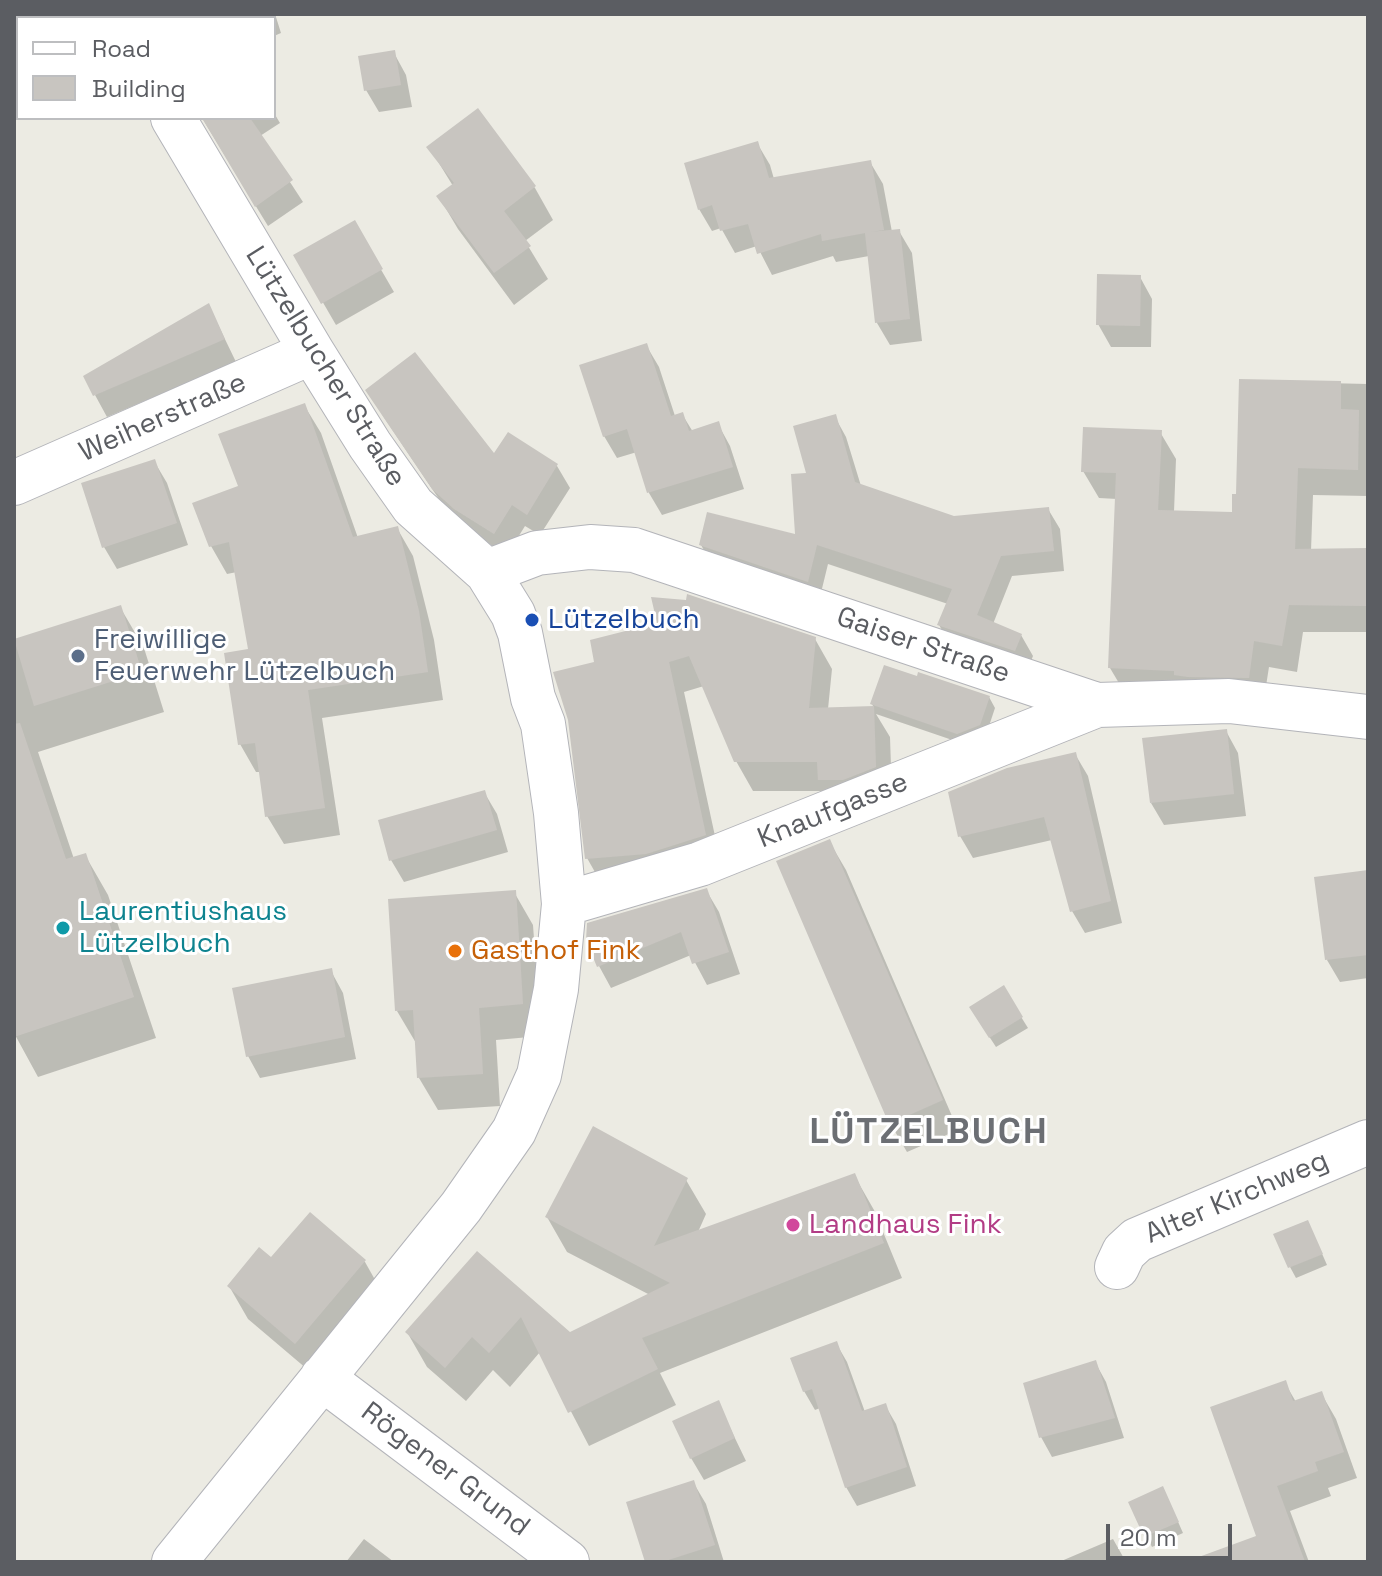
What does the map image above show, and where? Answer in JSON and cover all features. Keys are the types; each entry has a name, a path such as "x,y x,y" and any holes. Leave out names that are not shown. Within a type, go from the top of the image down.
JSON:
{"street":[{"name":"Lützelbucher Straße","path":"174,120 370,445 413,506 487,572 513,614 520,633 533,698 543,724 556,813 564,904 556,989 539,1075 514,1131 461,1207 174,1562"},
{"name":"Weiherstraße","path":"14,483 312,352"},
{"name":"Gaiser Straße","path":"487,572 537,553 590,547 634,550 1097,705 1229,701 1368,717"},
{"name":"Knaufgasse","path":"564,904 700,864 1097,705"},
{"name":"Alter Kirchweg","path":"1117,1267 1124,1252 1137,1240 1368,1142"},
{"name":"Rögener Grund","path":"322,1378 567,1562"}],"building":[{"path":"395,50 401,85 364,91 358,56"},
{"path":"478,108 536,186 504,211 531,246 494,273 436,196 454,183 426,147"},
{"path":"203,120 251,120 293,180 255,207"},
{"path":"758,141 769,178 871,160 884,230 870,232 900,229 910,319 875,323 865,233 822,241 821,234 757,254 748,224 720,231 712,205 698,210 684,163"},
{"path":"355,220 383,269 321,304 293,255"},
{"path":"1097,274 1141,275 1140,326 1096,325"},
{"path":"209,303 225,339 93,396 83,376"},
{"path":"647,343 671,416 683,412 689,431 719,421 733,467 647,493 627,429 603,437 579,365"},
{"path":"415,352 494,453 508,432 558,464 527,515 512,505 494,534 454,509 432,489 365,390"},
{"path":"1239,379 1341,381 1341,409 1359,410 1358,470 1298,468 1295,549 1368,548 1368,606 1289,605 1282,646 1254,641 1249,678 1188,677 1174,675 1174,671 1108,668 1116,473 1081,472 1083,427 1162,430 1158,510 1232,512 1232,494 1236,494"},
{"path":"305,403 353,537 398,526 419,611 428,672 308,690 325,808 265,817 255,743 238,745 224,653 248,649 229,542 209,547 192,503 238,486 218,434"},
{"path":"836,414 855,482 954,516 1049,507 1054,551 1001,556 977,615 1022,634 1015,651 937,625 952,589 817,545 808,582 699,545 707,512 795,534 791,474 806,473 793,426"},
{"path":"155,459 177,523 102,548 81,483"},
{"path":"687,594 816,637 809,708 874,706 876,767 843,780 818,780 817,762 734,762 689,656 669,662 706,835 646,854 585,859 568,720 553,672 594,662 590,640 657,623 651,597 686,600"},
{"name":"Freiwillige Feuerwehr Lützelbuch","path":"121,605 142,672 34,706 14,639"},
{"path":"884,665 917,676 918,672 990,696 980,725 957,734 870,704"},
{"name":"Laurentiushaus Lützelbuch","path":"20,723 66,859 86,853 134,997 14,1037 14,724"},
{"path":"1227,729 1234,794 1150,803 1142,738"},
{"path":"1076,752 1111,901 1070,912 1044,817 958,837 948,792 1007,768"},
{"path":"485,790 497,830 389,861 378,820"},
{"path":"830,839 943,1100 889,1124 776,861"},
{"path":"1368,870 1368,955 1325,960 1314,877"},
{"path":"707,888 729,952 692,964 681,932 597,967 586,940 587,923"},
{"name":"Gasthof Fink","path":"516,890 523,1004 479,1008 483,1074 417,1078 413,1010 395,1011 388,899"},
{"path":"332,968 345,1037 246,1057 232,988"},
{"path":"1004,985 1023,1017 989,1038 969,1007"},
{"name":"Landhaus Fink","path":"593,1126 688,1178 654,1246 855,1173 884,1243 642,1338 658,1369 568,1413 521,1317 489,1353 472,1337 445,1368 405,1332 477,1251 570,1332 670,1283 545,1217"},
{"path":"310,1212 366,1260 295,1344 227,1286 259,1247 271,1257"},
{"path":"1308,1220 1323,1254 1288,1268 1273,1234"},
{"path":"837,1341 862,1411 886,1403 907,1467 845,1488 812,1389 803,1392 790,1358"},
{"path":"1096,1360 1115,1418 1039,1438 1023,1383"},
{"path":"1286,1380 1293,1401 1322,1391 1344,1452 1315,1462 1318,1471 1277,1486 1305,1562 1197,1562 1196,1558 1256,1536 1210,1407"},
{"path":"719,1400 735,1438 690,1459 672,1421"},
{"path":"694,1480 715,1545 662,1562 645,1562 626,1502"},
{"path":"1163,1486 1179,1522 1144,1537 1128,1502"}],"place":[{"name":"Lützelbuch","path":"532,620"},
{"name":"Freiwillige Feuerwehr Lützelbuch","path":"78,656"},
{"name":"Laurentiushaus Lützelbuch","path":"63,928"},
{"name":"Gasthof Fink","path":"455,951"},
{"name":"Landhaus Fink","path":"793,1225"}],"district":[{"name":"LÜTZELBUCH","path":"929,1133"}]}
